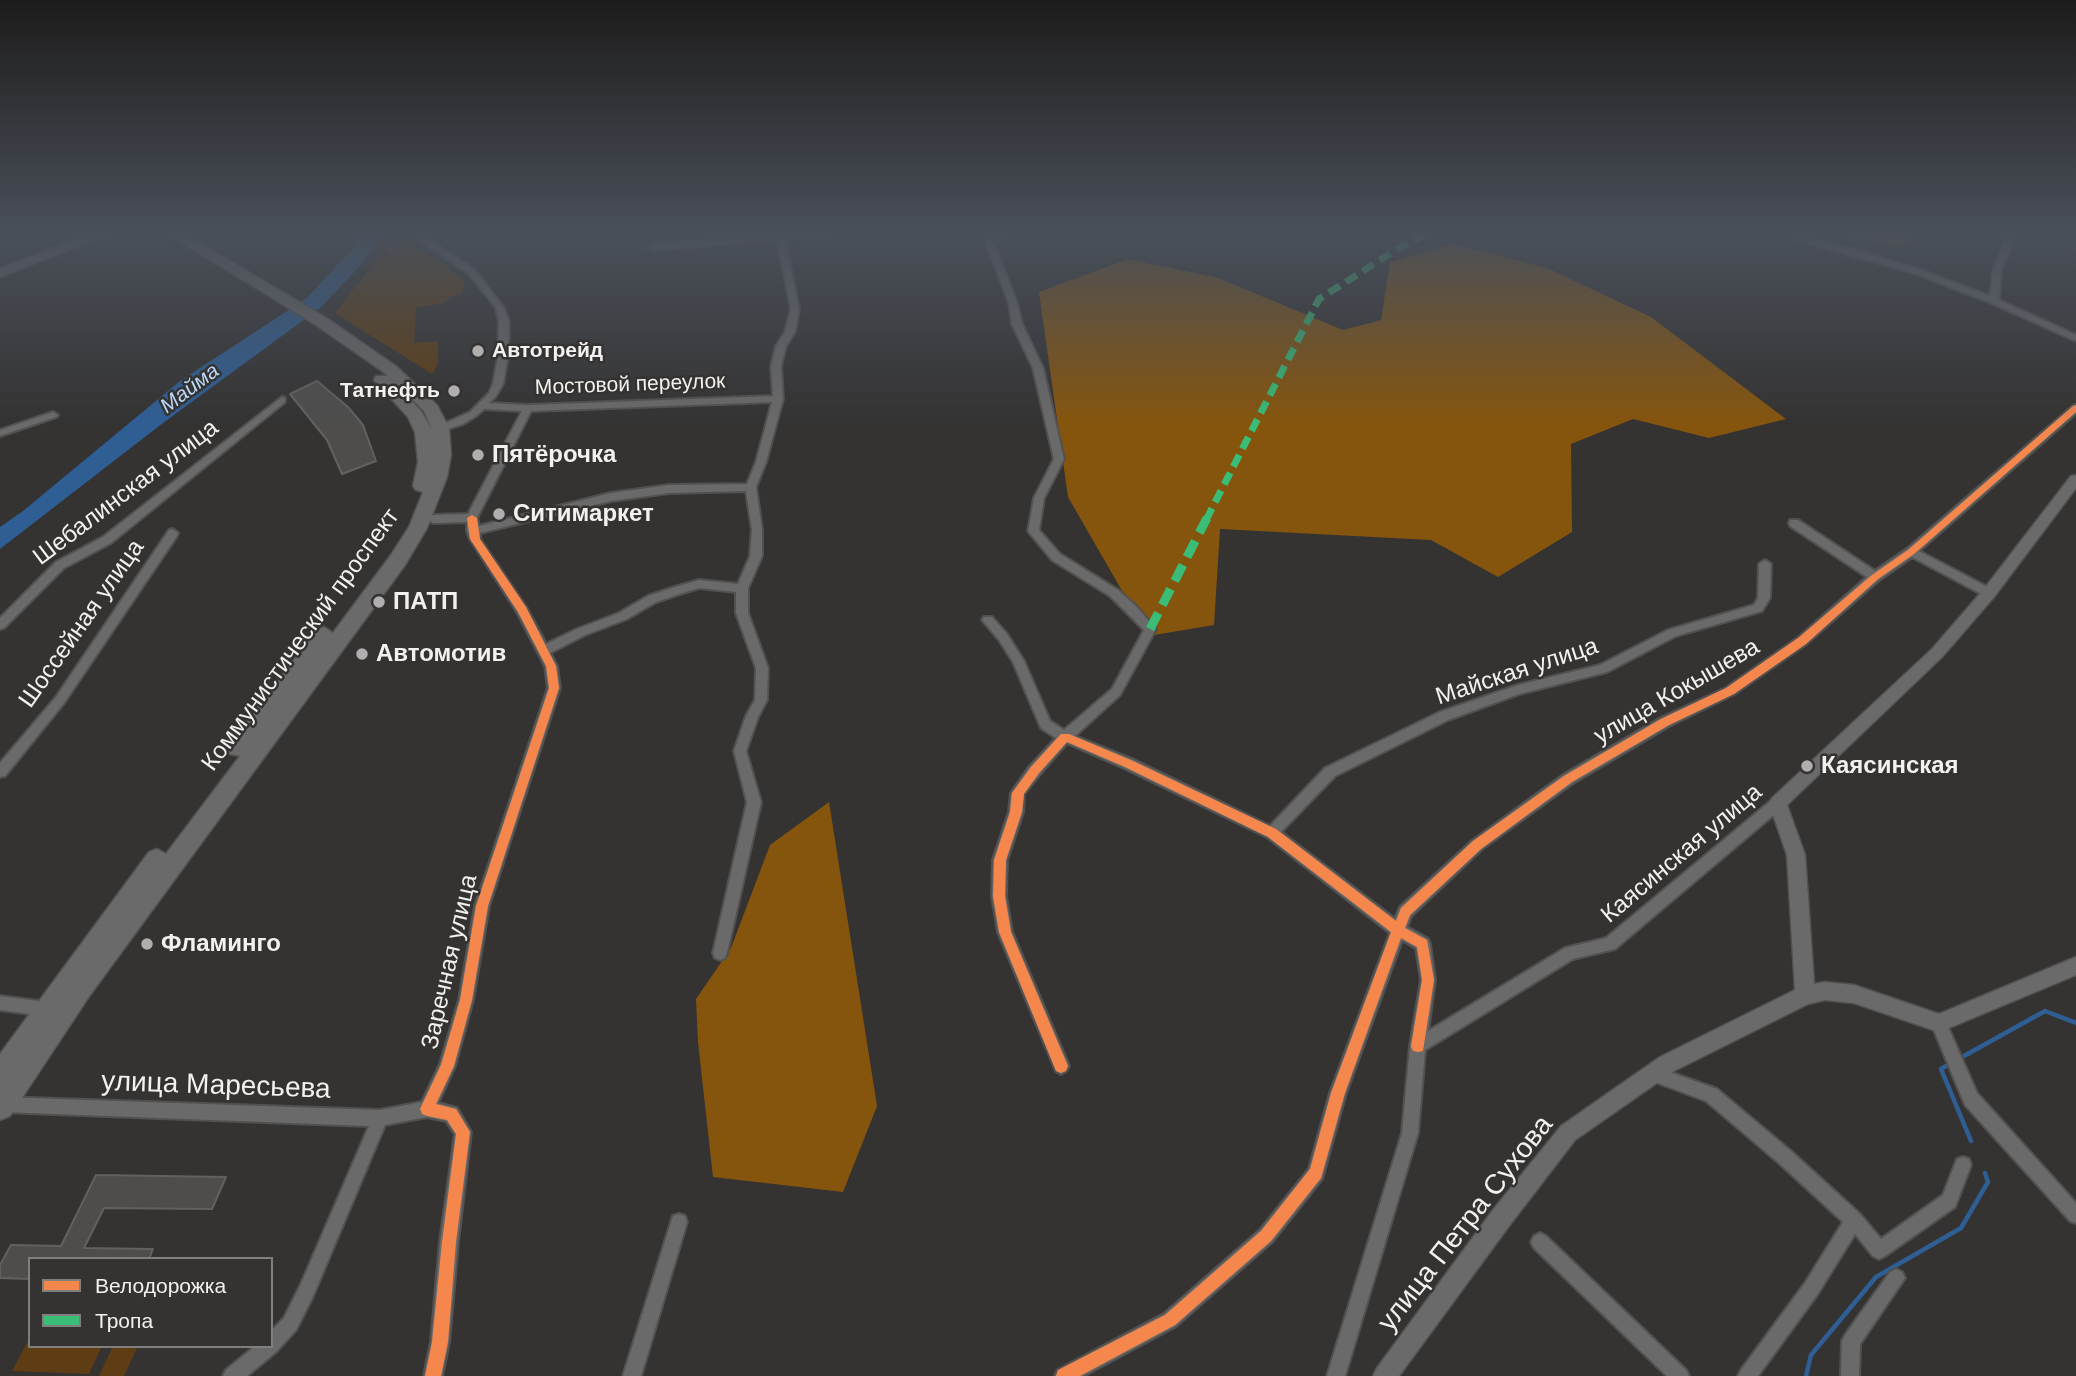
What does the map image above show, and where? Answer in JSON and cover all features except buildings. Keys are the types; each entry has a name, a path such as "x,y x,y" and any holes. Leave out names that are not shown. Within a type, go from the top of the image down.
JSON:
{"main road":[{"path":"267,297 391,370 430,409 432,430"},
{"name":"Коммунистический проспект","path":"0,1076 46,1009 270,705 390,549 409,518 423,481 432,430"},
{"name":"Коммунистический проспект","path":"1,1105 89,976 398,560 418,528 432,498 442,455 432,430"}],"street":[{"path":"432,430 459,422 484,406 493,394 503,356 503,314 491,297"},
{"path":"720,953 754,802 740,751 752,716 761,700 762,668 742,613 742,588 756,556 757,530 751,487 761,462 778,399 776,366 780,346 790,332 795,309 793,297"},
{"path":"1011,297 1017,324 1038,368 1059,459 1039,498 1033,531 1056,557 1114,593 1150,629 1116,692 1065,737 1035,769 1018,793 1016,812 1000,860 999,896 1005,932 1061,1066"},
{"path":"1984,297 2076,338"},
{"name":"Мостовой переулок","path":"484,406 528,408 778,399"},
{"name":"Шебалинская улица","path":"0,625 60,565 107,540 282,400"},
{"path":"472,524 528,408"},
{"name":"улица Кокышева","path":"1063,1376 1170,1320 1266,1236 1316,1173 1338,1093 1405,912 1477,845 1568,779 1665,722 1730,691 1802,642 1875,577 1911,552 2076,408"},
{"path":"0,433 53,415"},
{"name":"Каясинская улица","path":"1418,1046 1570,953 1610,944 1777,803 1937,653 1989,593 2076,479"},
{"path":"433,519 472,524 611,497 669,489 751,487"},
{"path":"1794,523 1875,577"},
{"name":"Заречная улица","path":"427,1109 447,1066 466,1000 482,906 554,688 551,666 472,524"},
{"name":"Шоссейная улица","path":"0,772 60,700 173,533"},
{"path":"1911,552 1989,593"},
{"name":"Майская улица","path":"1272,833 1330,772 1444,716 1518,690 1603,669 1672,633 1758,608 1764,598 1765,564"},
{"path":"543,651 652,599 679,590 699,584 742,588"},
{"path":"988,620 1018,661 1045,724 1065,737 1129,764 1272,833 1398,930 1423,944 1428,980 1418,1046 1410,1133 1336,1376"},
{"path":"1777,803 1796,855 1805,995"},
{"path":"2076,966 1939,1023 1971,1099 2076,1215"},
{"name":"улица Петра Сухова","path":"1385,1376 1493,1229 1568,1133 1667,1064 1805,995 1825,991 1854,994 1939,1023"},
{"path":"0,1003 46,1009"},
{"path":"1653,1074 1711,1095 1854,1220 1879,1250 1950,1201 1963,1166"},
{"name":"улица Маресьева","path":"1,1105 380,1118 427,1109"},
{"path":"427,1109 451,1114 463,1132 440,1342 433,1376"},
{"path":"273,1344 289,1324 307,1290 380,1118"},
{"path":"1747,1376 1811,1289 1854,1220"},
{"path":"632,1376 679,1222"},
{"path":"1539,1242 1680,1376"},
{"path":"1850,1376 1851,1341 1896,1278"},
{"path":"232,1376 268,1348"}],"shaded area":[{"path":"347,297 450,297 444,303 416,308 414,343 438,341 438,364 432,374 335,313"},
{"path":"1040,297 1264,297 1343,330 1381,320 1385,297 1609,297 1651,317 1786,419 1709,438 1633,419 1571,444 1572,532 1498,577 1431,540 1220,529 1214,625 1148,636 1068,497"},
{"path":"829,802 877,1106 843,1192 713,1177 696,999 731,948 770,845"},
{"path":"28,1341 28,1348 101,1348 89,1374 12,1371"},
{"path":"112,1348 137,1348 124,1376 99,1376"}],"water":[{"name":"Майма","path":"330,297 320,308 163,423 0,549 0,527 180,381 307,298"}],"waterway":[{"path":"1964,1056 2045,1011 2076,1023"},
{"path":"1946,1066 1941,1069 1971,1141"},
{"path":"1806,1376 1811,1355 1876,1277 1961,1228 1988,1182 1985,1173"}],"marked path":[{"path":"1150,629 1322,297"}],"cycle path":[{"path":"1064,1376 1170,1320 1266,1236 1316,1173 1338,1093 1405,912 1477,845 1568,779 1665,722 1730,691 1802,641 1875,577 1911,552 2076,408"},
{"path":"433,1376 440,1342 463,1132 451,1114 427,1109 447,1066 466,1000 482,906 554,688 551,666 522,610 475,539 472,518"},
{"path":"1061,1066 1005,932 999,896 1000,860 1016,812 1018,793 1065,737 1129,764 1272,833 1398,930 1423,944 1428,980 1418,1046"}],"place":[{"name":"Автотрейд","path":"478,351"},
{"name":"Татнефть","path":"454,391"},
{"name":"Пятёрочка","path":"478,455"},
{"name":"Ситимаркет","path":"499,514"},
{"name":"ПАТП","path":"379,602"},
{"name":"Автомотив","path":"362,654"},
{"name":"Каясинская","path":"1807,766"},
{"name":"Фламинго","path":"147,944"}]}
